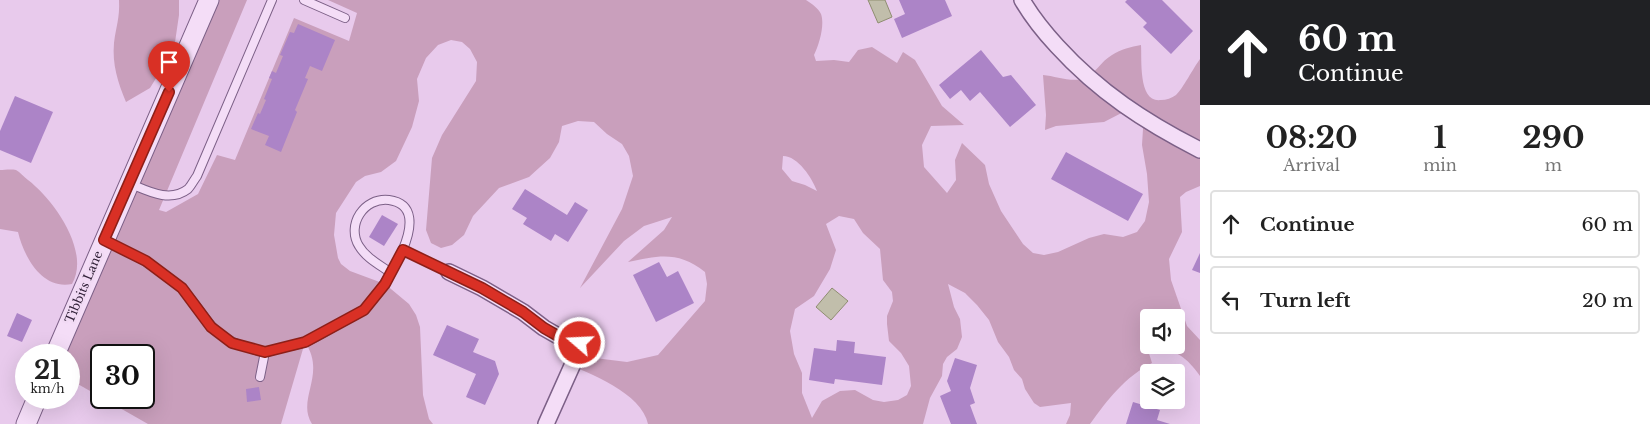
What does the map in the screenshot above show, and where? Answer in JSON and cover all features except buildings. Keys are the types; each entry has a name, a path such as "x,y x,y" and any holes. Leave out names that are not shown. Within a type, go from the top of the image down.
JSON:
{"street":[{"name":"Tibbits Lane","path":"60,344 209,0"},
{"path":"1022,0 1044,32 1072,62 1106,92 1129,110 1171,136 1200,150"},
{"path":"449,272 482,288 523,312 558,336 580,343 576,357 546,424"},
{"path":"26,424 32,409"}],"lane":[{"path":"129,183 158,195 173,195 188,189 197,176 272,0"},
{"path":"304,0 345,18"},
{"path":"104,240 146,261 182,288 211,327 232,343 265,352 305,342 364,310 385,284 391,273 403,250 409,232 410,220 408,212 404,207 397,202 384,200 371,203 360,212 355,225 358,246 376,263 391,273"},
{"path":"403,250 449,272"},
{"path":"260,377 265,352"}],"shaded area":[{"path":"119,0 179,0 179,15 174,49 150,88 126,102 118,81 114,58"},
{"path":"209,0 247,0 159,210 166,212 198,194 217,155 235,160 294,18 349,41 357,13 328,0 806,0 818,10 822,19 821,35 814,55 816,61 834,60 849,62 858,50 872,47 897,63 903,52 915,60 942,106 964,125 931,126 922,145 924,167 947,193 956,180 955,160 962,143 985,165 989,184 1001,211 1023,244 1033,253 1044,255 1058,252 1089,238 1104,234 1123,237 1137,232 1145,221 1149,202 1139,104 1104,122 1056,126 1045,130 1046,115 1043,75 1077,80 1082,79 1090,75 1115,53 1141,45 1145,88 1148,95 1154,99 1163,100 1173,97 1179,92 1200,59 1200,186 1180,197 1182,232 1169,259 1171,280 1181,309 1140,309 1140,354 1149,354 1152,363 1140,364 1140,370 1118,389 1090,424 1066,424 1070,415 1071,403 1040,407 1034,403 1025,389 1022,379 1014,370 1009,357 998,342 989,320 965,293 948,284 954,307 960,319 962,337 957,349 947,357 943,364 942,376 930,398 923,424 648,424 644,413 625,394 600,378 563,362 595,358 627,362 658,355 705,301 707,284 705,272 686,261 668,256 628,262 664,230 672,217 644,226 624,241 580,288 622,209 633,176 629,156 622,144 594,122 578,121 562,126 559,142 550,158 529,177 499,188 473,216 464,235 452,245 441,248 431,243 426,230 432,158 442,135 476,81 477,62 470,49 462,42 451,40 438,45 426,58 417,79 419,101 412,127 396,161 381,172 365,176 356,182 336,213 334,235 338,258 341,264 350,271 385,284 409,304 416,315 420,327 423,395 429,419 433,424 312,424 308,415 307,405 313,376 313,365 311,354 305,342 281,424 148,424 121,409 155,409 155,344 90,344 90,391 80,385 80,344 61,344","holes":["783,156 789,157 804,169 817,191 792,181 782,169","839,216 854,219 863,233 880,249 883,280 892,292 893,301 887,316 889,341 901,353 909,366 911,386 907,395 898,400 884,402 873,400 855,390 840,391 822,401 812,418 802,393 802,373 794,354 790,331 795,309 814,296 830,269 836,250 826,224"]},
{"path":"868,0 885,0 892,17 878,23"},
{"path":"0,170 18,171 38,189 58,213 73,242 77,256 77,271 72,284 61,285 43,277 36,270 25,252 18,232 0,229"},
{"path":"832,288 848,301 831,320 816,307"},
{"path":"1185,320 1187,326 1200,340 1200,376 1191,364 1177,354 1185,354"}],"route":[{"path":"169,92 104,240 146,261 182,288 211,327 232,343 265,352 305,342 364,310 385,284 403,250 482,288 523,312 558,336 580,343"}]}
